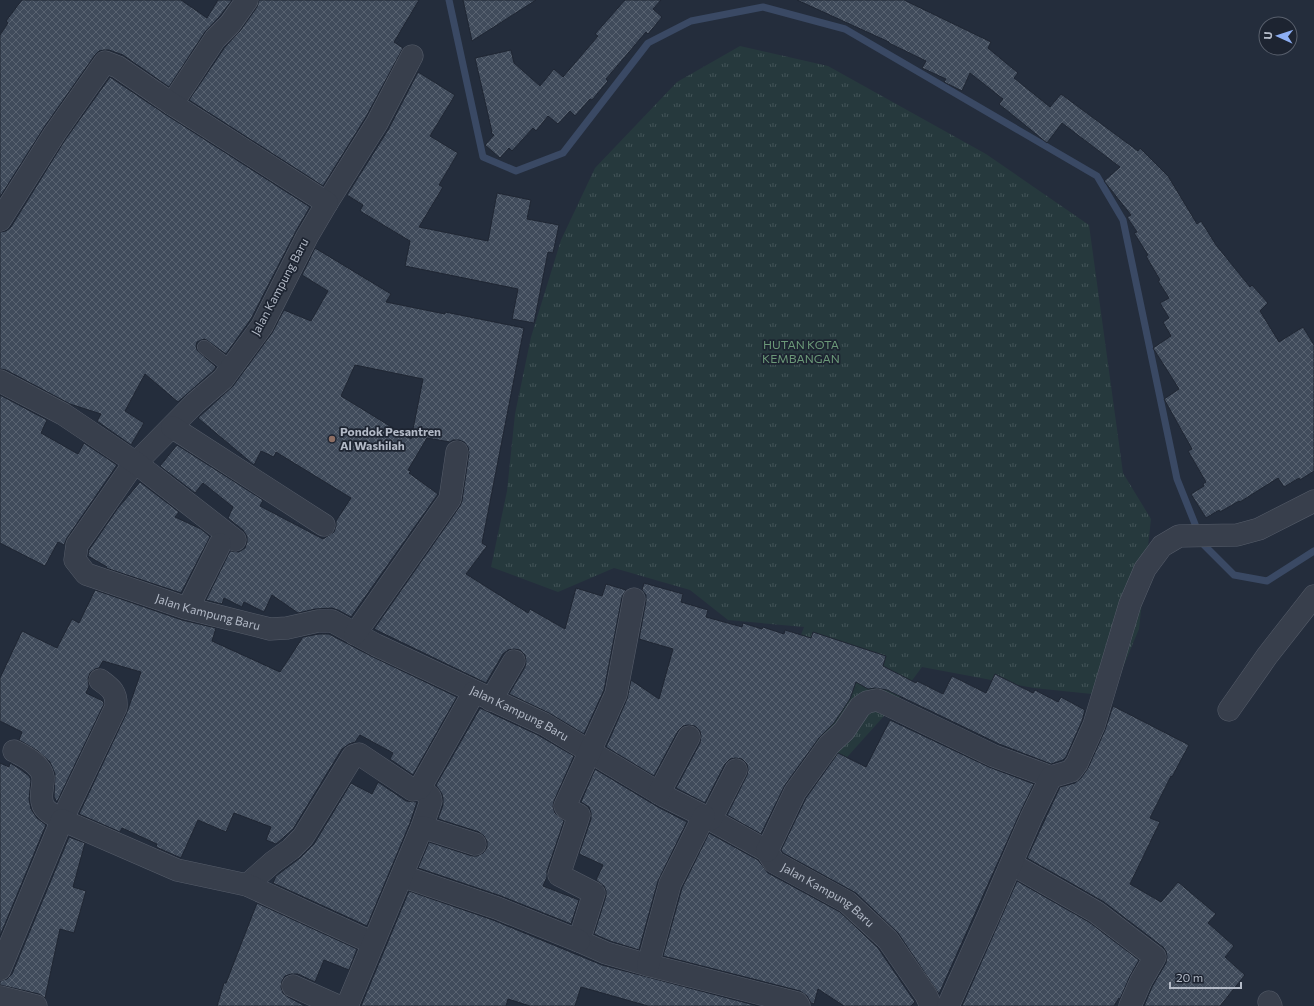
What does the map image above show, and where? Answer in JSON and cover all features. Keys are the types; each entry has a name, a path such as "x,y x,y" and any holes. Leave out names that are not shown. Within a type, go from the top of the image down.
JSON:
{"street":[{"path":"172,104 215,40 230,24 247,0"},
{"name":"Jalan Kampung Baru","path":"412,56 377,123 307,237 262,326 223,379 195,403 130,469 77,544 75,560 86,574 188,608 270,629 287,628 318,621 332,621 382,648 544,724 659,793 767,851 774,862 847,902 888,940 926,995 931,1006"},
{"path":"0,220 56,133 105,62 118,67 172,104 327,203"},
{"path":"0,381 63,414 136,463 228,542 188,608"},
{"path":"172,427 324,525"},
{"path":"355,634 450,499 457,452"},
{"path":"767,851 795,792 829,746 844,730 860,708 867,702 877,700 882,702 994,756 1051,778 1071,771 1077,763 1094,725 1130,604 1145,569 1162,546 1179,536 1237,535 1259,529 1314,501"},
{"path":"1229,710 1271,651 1314,596"},
{"path":"579,941 594,894 560,876 579,815 565,806 616,694 634,599"},
{"path":"247,885 273,862 291,849 303,837 353,756 359,754 414,790 420,788 483,696 514,661"},
{"path":"0,969 62,820 116,706 114,692 100,680"},
{"path":"659,793 689,737"},
{"path":"14,751 31,760 41,772 43,777 41,796 43,805 62,820 177,870 247,885 373,943"},
{"path":"648,965 670,884 736,770"},
{"path":"948,1006 1031,818 1051,778"},
{"path":"347,1006 402,876 431,801 430,797 420,788"},
{"path":"422,827 474,844"},
{"path":"1012,864 1096,912 1155,957 1141,981 1130,1006"},
{"path":"402,876 497,908 606,952 648,965 797,1003 799,1006"},
{"path":"293,986 338,1006"},
{"path":"0,997 36,1006"}],"lane":[{"path":"204,347 231,368"}],"green space":[{"name":"HUTAN KOTA KEMBANGAN","path":"740,46 828,66 986,154 1089,225 1123,473 1151,519 1139,629 1111,696 1034,688 922,667 893,706 840,765 773,706 804,627 728,620 690,590 614,568 558,592 491,567 507,491 515,414 531,337 561,240 595,168 677,82"}],"building":[{"path":"22,0 181,0 207,18 218,0 232,0 205,32 169,87 123,55 109,50 99,51 45,126 0,197 0,35 8,23 6,21"},
{"path":"259,0 419,0 394,42 403,48 366,117 323,186 189,100 225,47 240,31 257,7"},
{"path":"463,0 536,0 472,41"},
{"path":"625,0 661,0 653,9 662,17 648,34 646,32 606,79 608,81 592,100 590,99 575,116 570,111 558,124 548,116 536,131 533,128 512,151 509,148 500,158 485,145 494,135 491,133 475,58 511,50 514,63 540,86 554,69 563,77 598,36 595,34"},
{"path":"797,0 904,0 991,42 988,48 1018,73 1014,78 1050,107 1061,94 1138,151 1140,148 1168,176 1197,224 1201,221 1216,245 1250,287 1252,285 1268,303 1260,311 1279,342 1303,327 1314,345 1314,471 1300,480 1299,478 1284,487 1278,478 1240,502 1239,501 1220,512 1219,510 1206,518 1191,494 1204,486 1203,484 1206,482 1188,451 1192,449 1164,399 1179,389 1153,348 1171,336 1163,322 1169,318 1160,303 1169,298 1158,281 1160,280 1146,256 1148,255 1134,233 1137,232 1127,217 1131,215 1104,181 1120,167 1062,123 1047,143 999,104 1003,99 970,73 962,91 944,82 946,79 922,68 926,61 889,42"},
{"path":"418,72 455,95 430,136 458,153 439,185 443,187 419,227 488,241 497,193 531,200 527,219 559,225 553,253 548,252 534,323 512,319 518,289 405,266 410,241 360,211 363,205 347,195 388,130"},
{"path":"110,77 310,207 296,231 251,319 226,354 205,339 197,342 197,350 216,367 214,370 178,402 145,374 125,411 144,423 131,445 97,421 101,414 70,404 6,370 0,369 0,232 6,231 11,227 65,140"},
{"path":"315,248 391,294 386,302 524,328 482,543 487,546 466,574 528,613 530,609 565,629 576,588 602,596 606,584 626,590 622,597 604,690 584,734 549,713 509,694 525,667 525,655 520,650 508,650 503,654 486,683 374,629 460,506 469,453 468,447 464,442 459,440 453,440 450,442 427,438 408,470 411,471 409,473 438,494 351,617 332,608 315,609 298,613 272,595 264,612 244,602 242,607 224,598 222,604 206,600 230,551 239,552 245,548 247,536 243,530 228,518 233,507 203,483 195,493 160,466 177,445 263,500 260,506 323,539 334,532 336,521 351,498 276,452 274,457 261,451 254,465 198,418 233,386 272,333 284,310 311,321 328,291 302,275","holes":["355,365 423,379 411,439 341,396"]},
{"path":"0,395 47,420 41,433 78,454 84,443 117,465 67,538 64,545 58,542 45,566 0,543"},
{"path":"140,482 179,512 175,517 201,529 210,537 181,593 106,568 107,567 88,556 89,550 118,508"},
{"path":"644,583 683,594 681,602 708,610 706,617 742,627 743,623 762,629 763,627 784,634 785,630 811,638 813,632 886,656 883,666 916,683 917,681 943,694 952,676 986,693 995,674 1033,693 1035,690 1058,702 1061,697 1085,710 1082,721 1066,757 1063,760 1051,764 999,744 887,690 875,688 868,689 856,682 850,699 834,723 819,738 785,785 761,834 727,815 747,775 747,764 742,759 730,759 725,764 705,803 676,788 700,743 700,731 695,726 683,726 678,731 654,776 606,747 627,699 631,680 659,699 673,649 639,639 646,601 646,595 642,590"},
{"path":"95,590 182,620 216,628 212,641 280,672 303,637 329,634 457,697 413,775 390,759 393,753 360,735 355,742 342,749 293,829 276,844 266,840 271,827 234,813 226,832 198,820 181,858 156,847 157,844 122,828 120,832 79,814 127,712 141,672 103,661 99,668 90,673 88,679 89,686 86,693 103,701 104,704 57,802 54,797 55,774 50,762 38,751 19,740 22,732 0,721 0,678 22,631 57,648 72,619 79,623"},
{"path":"1113,706 1189,745 1172,777 1171,776 1150,818 1160,822 1130,884 1161,902 1178,882 1216,914 1208,923 1234,946 1225,957 1245,975 1220,1006 1144,1006 1152,987 1166,963 1166,951 1163,947 1104,902 1027,858 1060,787 1075,783 1081,778 1088,768 1105,730"},
{"path":"480,708 538,735 574,756 554,801 553,807 555,813 564,821 543,886 579,900 571,924 501,896 418,868 429,842 472,856 477,856 483,853 487,848 487,841 479,832 438,819 443,805 443,798 436,785"},
{"path":"890,720 989,767 1034,784 939,994 898,933 856,893 783,853 781,850 806,798 838,753 866,767"},
{"path":"0,763 9,767 10,763 29,776 31,780 29,799 31,809 37,818 46,825 0,936"},
{"path":"595,769 658,807 687,822 658,881 639,950 610,941 594,934 606,896 604,886 596,880 603,865 579,854 591,819 589,807 581,802"},
{"path":"378,782 406,801 417,802 410,823 367,926 273,883 276,876 300,858 314,844 351,783 372,794"},
{"path":"709,833 758,860 768,873 840,912 878,948 915,1002 911,1006 844,1006 818,989 814,1004 811,1003 807,996 800,991 663,956 682,888"},
{"path":"69,837 85,843 73,887 86,891 74,933 60,929 45,998 39,994 0,985 0,981 7,979 12,974"},
{"path":"1017,881 1089,922 1139,960 1120,999 1119,998 1114,1006 962,1006"},
{"path":"409,891 493,920 602,965 758,1006 648,1006 581,987 575,1006 530,1006 508,999 506,1006 361,1006"},
{"path":"257,903 357,949 349,970 324,960 315,982 298,974 285,976 281,987 283,993 305,1006 217,1006 224,983 226,983"}],"waterway":[{"path":"449,0 483,157 516,171 563,153 648,43 691,21 763,7 845,29 1097,176 1123,220 1177,479 1203,544 1234,575 1267,581 1314,551"}],"place":[{"name":"Pondok Pesantren Al Washilah","path":"332,439"}]}
